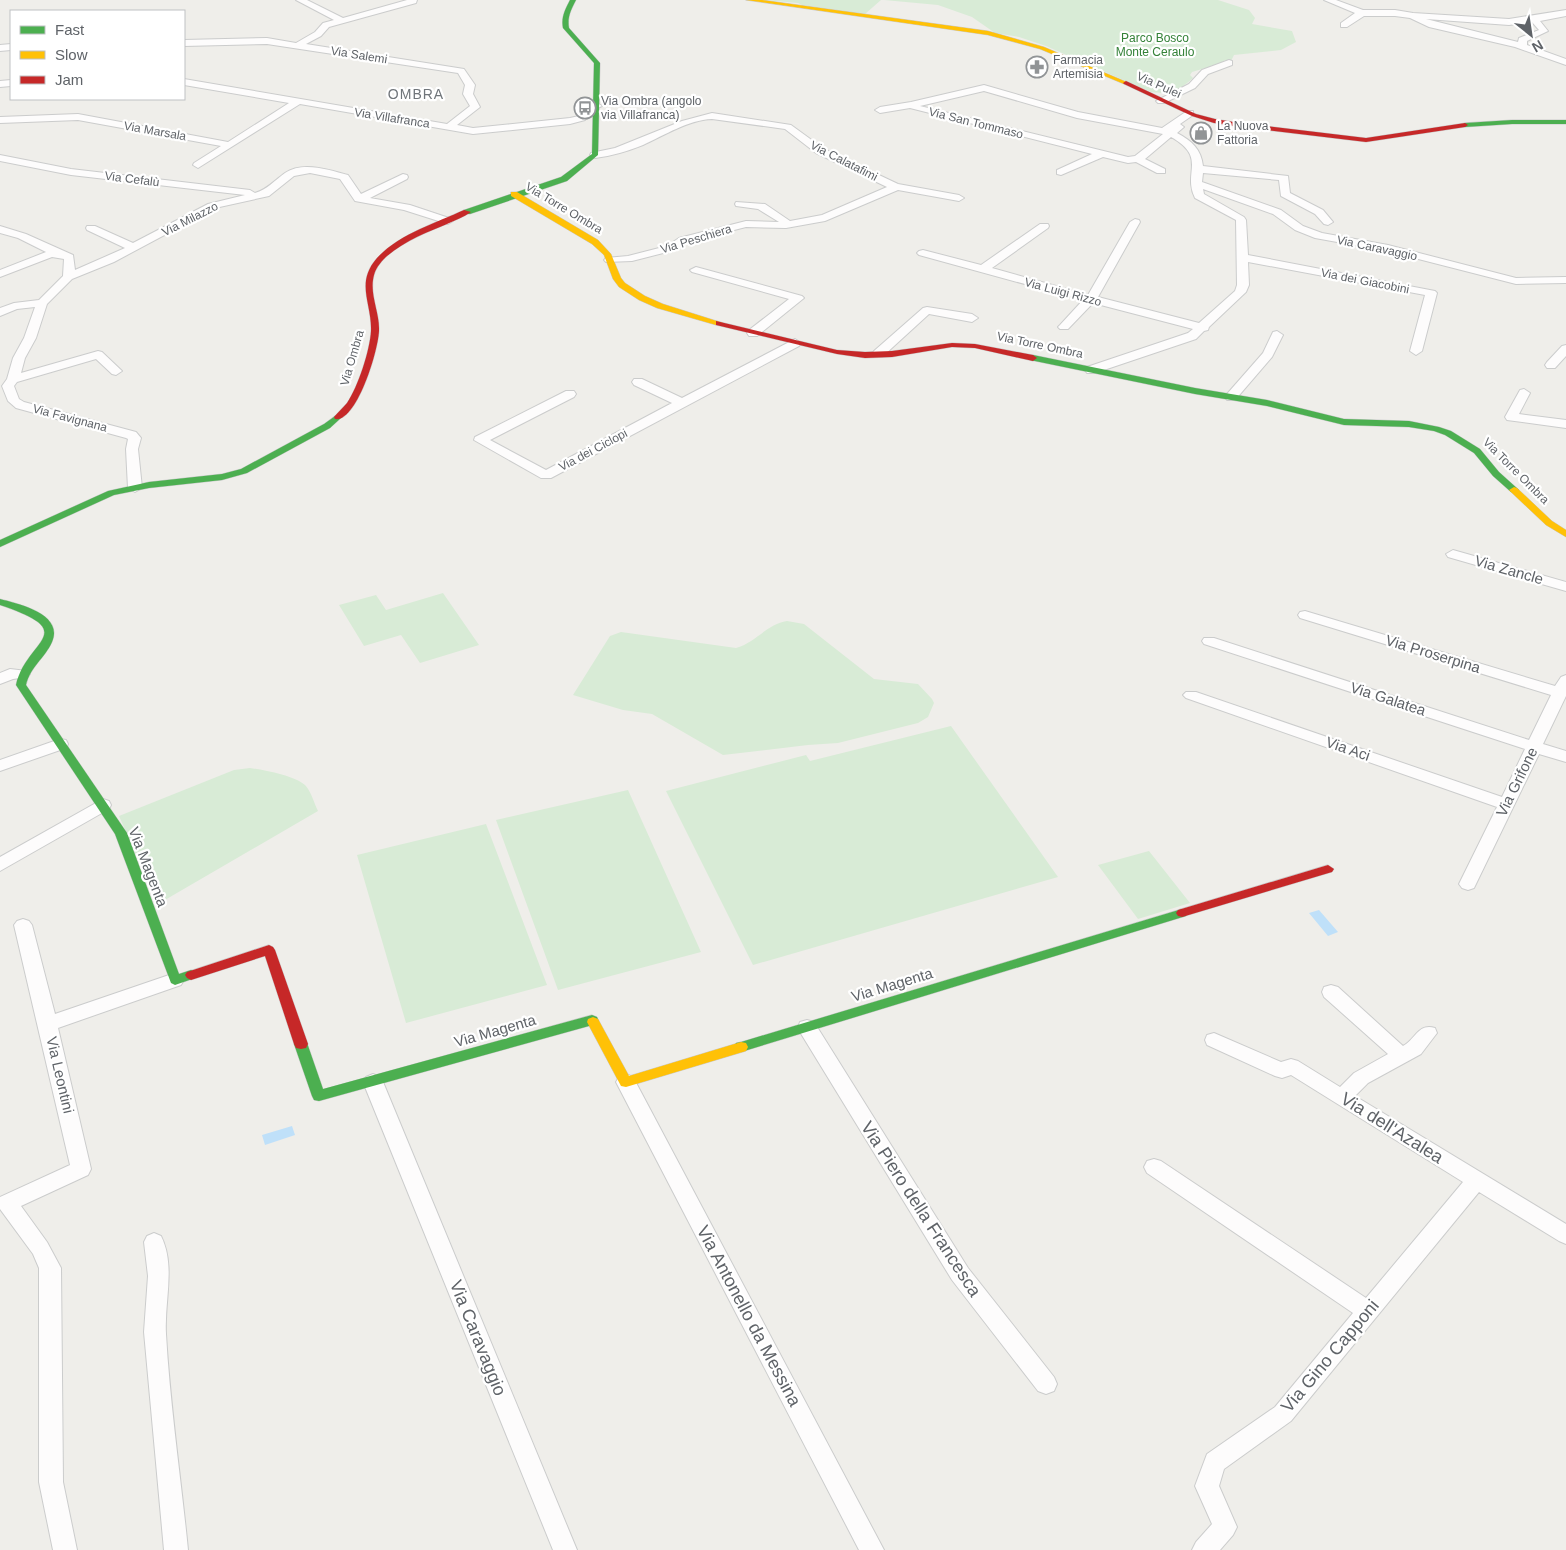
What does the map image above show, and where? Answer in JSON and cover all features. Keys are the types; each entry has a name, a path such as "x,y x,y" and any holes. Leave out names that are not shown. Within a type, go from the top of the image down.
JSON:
{"street":[{"path":"300,0 341,20"},
{"path":"573,0 566,10 564,26 569,34 595,60 597,106 595,155"},
{"name":"Via Pulei","path":"749,0 1020,40 1048,50 1192,114 1214,121 1240,125 1366,140 1384,139 1487,122 1566,122"},
{"path":"1328,0 1362,13 1395,13 1413,16 1419,14 1483,21 1509,22 1566,13"},
{"path":"298,46 318,34 326,25 413,1"},
{"path":"1344,25 1362,13"},
{"path":"1413,16 1417,20 1432,25 1523,46 1566,62"},
{"path":"1523,46 1522,40 1544,31 1534,19"},
{"name":"Via Salemi","path":"185,43 266,41 461,71 470,85 468,94 475,107 449,127"},
{"path":"1161,100 1192,86 1205,72 1229,63"},
{"name":"Via Villafranca","path":"185,82 480,131 570,121 582,118 588,109 597,106"},
{"name":"Via San Tommaso","path":"911,105 979,87 1077,115 1167,132"},
{"path":"198,165 297,102"},
{"path":"880,110 911,105"},
{"name":"Via San Tommaso","path":"911,105 916,108 1101,154 1128,160 1138,159"},
{"path":"1161,172 1138,159 1167,132 1192,114"},
{"name":"Via Calatafimi","path":"595,155 615,152 671,128 702,117 712,116 775,124 788,128 820,151 852,164 896,187 959,198"},
{"name":"Via Marsala","path":"0,120 78,117 230,145"},
{"path":"1091,370 1192,336 1204,328 1240,292 1243,284 1240,217 1201,198 1196,183 1197,159 1193,149 1167,132"},
{"path":"1061,172 1101,154"},
{"name":"Via Ombra","path":"0,544 100,498 135,488 233,474 262,462 336,420 353,400 374,340 375,329 369,286 375,264 396,246 483,204 564,179 595,155"},
{"name":"Via Cefalù","path":"0,158 71,172 264,194"},
{"path":"1197,169 1282,177 1284,178 1285,194 1319,212 1328,222"},
{"name":"Via Milazzo","path":"68,277 110,260 219,204 264,194 290,174 310,170 344,177 359,199"},
{"path":"359,199 403,177"},
{"name":"Via Caravaggio","path":"1196,183 1277,212 1300,228 1319,236 1388,248 1516,281 1566,280"},
{"name":"Via Peschiera","path":"610,260 628,259 662,250 689,239 746,224 786,225 825,218 896,187"},
{"name":"Via Torre Ombra","path":"514,194 595,242 603,249 610,260 617,279 629,290 642,298 673,310 753,333 837,352 878,354 952,345 975,346 1267,403 1344,422 1409,424 1448,433 1477,451 1496,474 1549,523 1566,534"},
{"path":"359,199 406,207 448,221"},
{"path":"740,204 762,206 785,221 786,225"},
{"path":"1064,327 1091,299 1135,222"},
{"path":"982,270 1044,226"},
{"path":"91,228 134,248"},
{"path":"0,229 14,232 59,254"},
{"name":"Via Luigi Rizzo","path":"923,253 1204,328"},
{"path":"0,274 52,254 69,256 70,269 68,277 42,303 30,338 7,384"},
{"name":"Via dei Giacobini","path":"1241,257 1431,293 1416,350"},
{"path":"696,270 798,298 753,333"},
{"path":"0,313 14,306 42,303"},
{"path":"878,354 927,310 972,318"},
{"path":"1231,397 1268,354 1278,335"},
{"name":"Via dei Ciclopi","path":"570,394 480,440 546,475 795,343"},
{"path":"1551,364 1566,349"},
{"path":"7,384 98,355 116,371"},
{"path":"638,382 682,403"},
{"name":"Via Favignana","path":"7,384 14,401 20,405 131,435 135,438 132,449 135,488"},
{"path":"1524,393 1512,417 1566,424"},
{"name":"Via Zancle","path":"1453,554 1566,587"},
{"path":"0,602 38,616 49,627 50,633 46,646 22,674 10,674 0,679"},
{"name":"Via Proserpina","path":"1305,615 1563,687"},
{"name":"Via Galatea","path":"1209,641 1566,757"},
{"name":"Via Magenta","path":"22,674 20,678 21,684 26,695 121,833 175,980 269,950 319,1096 592,1020 626,1082 1328,869"},
{"name":"Via Grifone","path":"1468,884 1563,687"},
{"name":"Via Aci","path":"1191,695 1506,804"},
{"path":"0,766 60,744"},
{"path":"0,865 103,805"},
{"path":"23,925 48,1024"},
{"name":"Via Leontini","path":"65,1550 51,1482 50,1268 40,1248 7,1203 81,1169 48,1024 175,980"},
{"path":"1331,992 1402,1056"},
{"name":"Via Piero della Francesca","path":"807,1027 960,1274 1046,1384"},
{"path":"1342,1097 1361,1078 1414,1049 1428,1033"},
{"name":"Via dell'Azalea","path":"1214,1040 1282,1070 1292,1066 1566,1235"},
{"name":"Via Caravaggio","path":"373,1082 565,1550"},
{"name":"Via Antonello da Messina","path":"626,1082 872,1550"},
{"path":"1154,1167 1367,1311"},
{"name":"Via Gino Capponi","path":"1204,1550 1225,1528 1207,1486 1215,1462 1283,1414 1477,1180"},
{"path":"154,1242 158,1276 155,1332 176,1550"}],"green space":[{"path":"764,0 881,0 865,14 798,3"},
{"name":"Parco Bosco Monte Ceraulo","path":"884,0 1218,0 1249,10 1255,18 1252,24 1292,31 1296,42 1281,50 1234,55 1231,61 1225,60 1222,63 1192,72 1190,75 1193,78 1178,90 1170,93 1159,93 1151,92 1046,46 1019,37 995,33 972,17 938,5"},
{"path":"443,593 479,645 420,663 401,635 364,646 339,605 376,595 386,610"},
{"path":"787,621 804,624 874,679 918,684 934,703 928,717 918,723 838,743 723,755 652,714 623,710 573,695 610,636 621,632 736,648 743,646 773,626"},
{"path":"951,726 1058,877 753,965 666,791 806,755 810,761"},
{"path":"250,768 279,774 305,785 318,811 158,904 119,816 234,770"},
{"path":"628,790 701,952 558,990 496,820"},
{"path":"486,824 547,985 406,1023 357,855"},
{"path":"1149,851 1190,903 1138,919 1098,865"}],"water":[{"path":"1319,910 1338,932 1328,936 1309,913"},
{"path":"292,1126 295,1135 265,1145 262,1135"}],"traffic: fast":[{"path":"467,212 564,179 595,155 597,63 566,28 564,21 566,12 573,0"},
{"path":"1465,125 1512,122 1566,122"},
{"path":"1033,358 1195,391 1267,403 1344,422 1409,424 1436,429 1448,433 1477,451 1496,474 1514,490"},
{"path":"0,544 111,493 149,485 222,477 244,471 327,426 338,417"},
{"path":"0,602 33,613 47,625 49,633 47,643 27,669 21,685 121,833 175,980 191,975"},
{"path":"741,1047 1182,913"},
{"path":"301,1044 319,1096 592,1020 593,1022"}],"traffic: slow":[{"path":"749,0 988,33 1042,48 1126,83"},
{"path":"514,194 595,242 607,254 617,279 622,285 642,298 660,306 719,323"},
{"path":"1514,490 1549,523 1566,534"},
{"path":"593,1022 626,1082 741,1047"}],"traffic: jam":[{"path":"1126,83 1194,115 1214,121 1240,125 1366,140 1465,125"},
{"path":"338,417 350,405 356,394 373,343 375,328 369,289 370,274 373,268 381,258 403,242 467,212"},
{"path":"719,323 837,352 865,355 892,354 952,345 975,346 1033,358"},
{"path":"1182,913 1328,869"},
{"path":"191,975 269,950 301,1044"}],"place":[{"name":"Farmacia Artemisia","path":"1037,67"},
{"name":"Via Ombra (angolo via Villafranca)","path":"585,108"},
{"name":"La Nuova Fattoria","path":"1201,133"}],"district":[{"name":"OMBRA","path":"416,94"}]}
